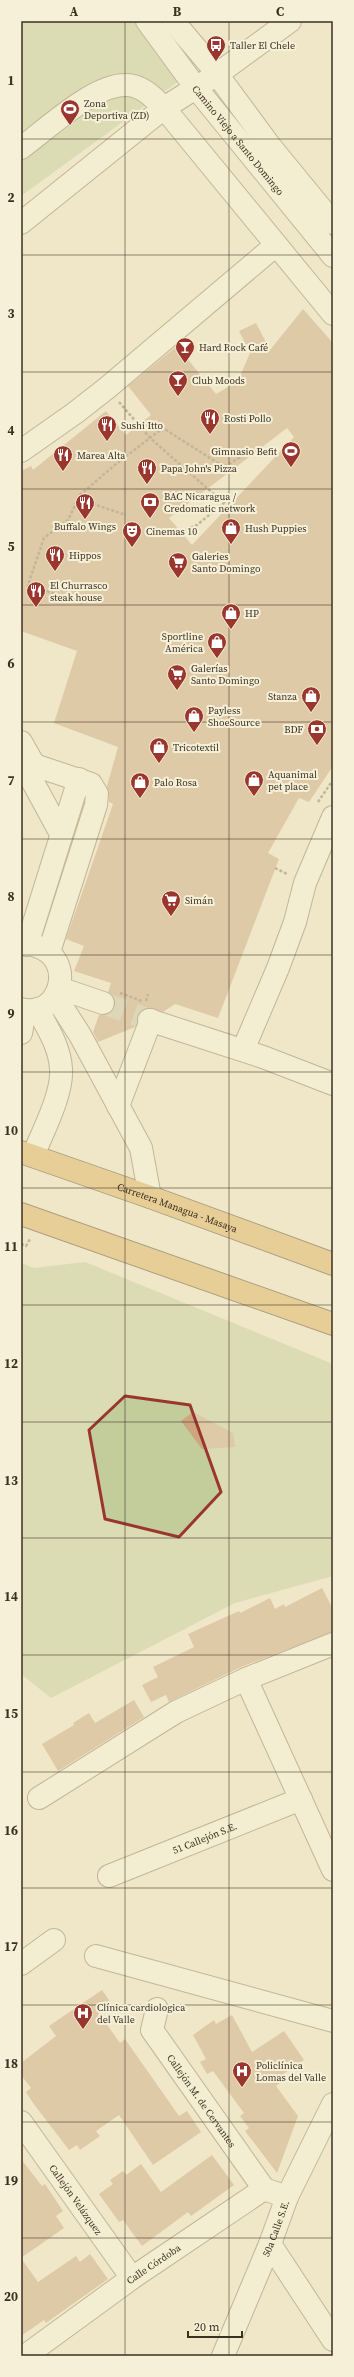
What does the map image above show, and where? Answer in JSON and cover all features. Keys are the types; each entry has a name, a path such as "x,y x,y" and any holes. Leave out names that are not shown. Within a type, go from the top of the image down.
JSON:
{"highway":[{"name":"Carretera Managua - Masaya","path":"27,1154 150,1196 333,1264"},
{"path":"21,1214 333,1324"}],"street":[{"name":"Camino Viejo a Santo Domingo","path":"147,21 196,88 333,256"},
{"name":"Camino Viejo a Santo Domingo","path":"173,21 216,74 270,146 333,223"},
{"path":"22,221 164,108 196,88 290,21"},
{"path":"21,148 89,97 108,87 127,84 142,89 164,108 333,314"},
{"path":"196,88 211,90 246,132 270,146"},
{"path":"21,451 69,418 107,388 276,245"},
{"path":"21,742 28,772 61,834"},
{"path":"28,772 79,779 91,784 97,794 96,805 49,952"},
{"path":"28,1009 47,1004 57,992 61,978 60,969 49,952 43,948 24,945 79,779"},
{"path":"243,1050 278,968 295,922 305,883 333,817"},
{"path":"57,992 110,998"},
{"path":"57,992 142,1148 150,1196"},
{"path":"21,1033 28,1009"},
{"path":"27,1154 59,1088 62,1069 54,1041 28,1009"},
{"path":"118,1106 149,1012 333,1084"},
{"path":"39,1798 176,1712 246,1679 333,1644"},
{"path":"246,1679 333,1870"},
{"name":"51 Callejón S.E.","path":"109,1876 301,1799"},
{"path":"21,1964 54,1940"},
{"path":"96,1956 333,2021"},
{"name":"Callejón M. de Cervantes","path":"157,2009 152,2030 264,2189"},
{"name":"50a Calle S.E.","path":"223,2356 270,2244 287,2197 333,2104"},
{"name":"Callejón Velázquez","path":"21,2122 132,2278"},
{"path":"264,2189 287,2197"},
{"name":"Calle Córdoba","path":"25,2356 132,2278 264,2189"},
{"path":"270,2244 333,2340"}],"path":[{"path":"107,388 150,438 224,503 197,525 173,535"},
{"path":"83,603 28,585 44,538 68,520 80,495 116,464 163,428 224,466 249,452"},
{"path":"78,499 126,515"},
{"path":"110,998 149,1012 148,994"}],"highlighted area":[{"path":"125,1396 190,1405 221,1492 179,1537 105,1519 89,1430"}],"green space":[{"name":"Zona Deportiva (ZD)","path":"21,21 135,21 179,81 21,196"},
{"path":"85,1262 333,1364 333,1576 235,1603 51,1698 21,1674 21,1263 34,1268"}],"building":[{"name":"Galerías Santo Domingo","path":"303,309 333,343 333,766 309,802 299,798 268,853 279,859 218,1018 175,1004 163,1012 147,1008 141,1010 137,1016 135,1027 98,1042 93,1032 99,1015 111,1013 115,1007 115,1000 108,992 111,983 74,971 84,946 66,939 113,804 109,802 107,786 118,747 54,723 77,651 21,631 21,471 31,466 33,470 106,411 126,435 151,415 128,386 177,346 216,394 238,381 250,353 239,331 256,323 270,350","holes":["287,428 294,437 192,545 169,518"]},
{"path":"193,1412 233,1433 235,1447 202,1449 181,1421"},
{"path":"322,1588 333,1609 333,1632 241,1667 169,1702 166,1695 151,1702 142,1685 158,1677 153,1667 194,1647 188,1634 239,1611 240,1613 270,1598 275,1609 284,1604 285,1607"},
{"path":"134,1700 144,1717 58,1771 42,1744 74,1725 73,1723 89,1713 95,1723"},
{"path":"102,1990 111,2003 98,2012 120,2043 125,2039 179,2116 187,2111 201,2132 153,2165 119,2115 96,2131 100,2136 80,2150 77,2145 69,2150 33,2103 26,2092 31,2088 21,2075 21,2063 56,2036 49,2026"},
{"path":"232,2015 252,2052 284,2031 304,2060 279,2077 283,2081 276,2086 298,2116 277,2173 245,2131 249,2128 240,2116 244,2113 213,2071 207,2074 200,2062 206,2059 193,2035 214,2020 216,2024"},
{"path":"212,2155 234,2185 191,2216 188,2212 142,2246 123,2220 119,2222 99,2194 113,2184 110,2180 123,2171 126,2175 141,2164 161,2192"},
{"path":"21,2159 42,2186 45,2184 63,2211 56,2216 64,2228 21,2258"},
{"path":"90,2254 108,2279 46,2323 44,2320 21,2336 21,2258 38,2282 76,2256 80,2262"}],"tunnel":[{"path":"103,1003 149,1020"}],"place":[{"name":"Taller El Chele","path":"216,62"},
{"name":"Zona Deportiva (ZD)","path":"70,126"},
{"name":"Hard Rock Café","path":"185,364"},
{"name":"Club Moods","path":"178,397"},
{"name":"Rosti Pollo","path":"210,435"},
{"name":"Sushi Itto","path":"107,442"},
{"name":"Gimnasio Befit","path":"291,468"},
{"name":"Marea Alta","path":"63,472"},
{"name":"Papa John's Pizza","path":"147,485"},
{"name":"BAC Nicaragua / Credomatic network","path":"150,519"},
{"name":"Buffalo Wings","path":"85,520"},
{"name":"Hush Puppies","path":"231,545"},
{"name":"Cinemas 10","path":"132,548"},
{"name":"Hippos","path":"55,572"},
{"name":"Galeries Santo Domingo","path":"178,579"},
{"name":"El Churrasco steak house","path":"36,608"},
{"name":"HP","path":"231,630"},
{"name":"Sportline América","path":"217,659"},
{"name":"Galerías Santo Domingo","path":"177,691"},
{"name":"Stanza","path":"311,713"},
{"name":"Payless ShoeSource","path":"194,733"},
{"name":"BDF","path":"317,746"},
{"name":"Tricotextil","path":"159,764"},
{"name":"Aquanimal pet place","path":"254,797"},
{"name":"Palo Rosa","path":"140,799"},
{"name":"Simán","path":"171,917"},
{"name":"Clínica cardiologica del Valle","path":"83,2030"},
{"name":"Policlínica Lomas del Valle","path":"242,2088"}]}
